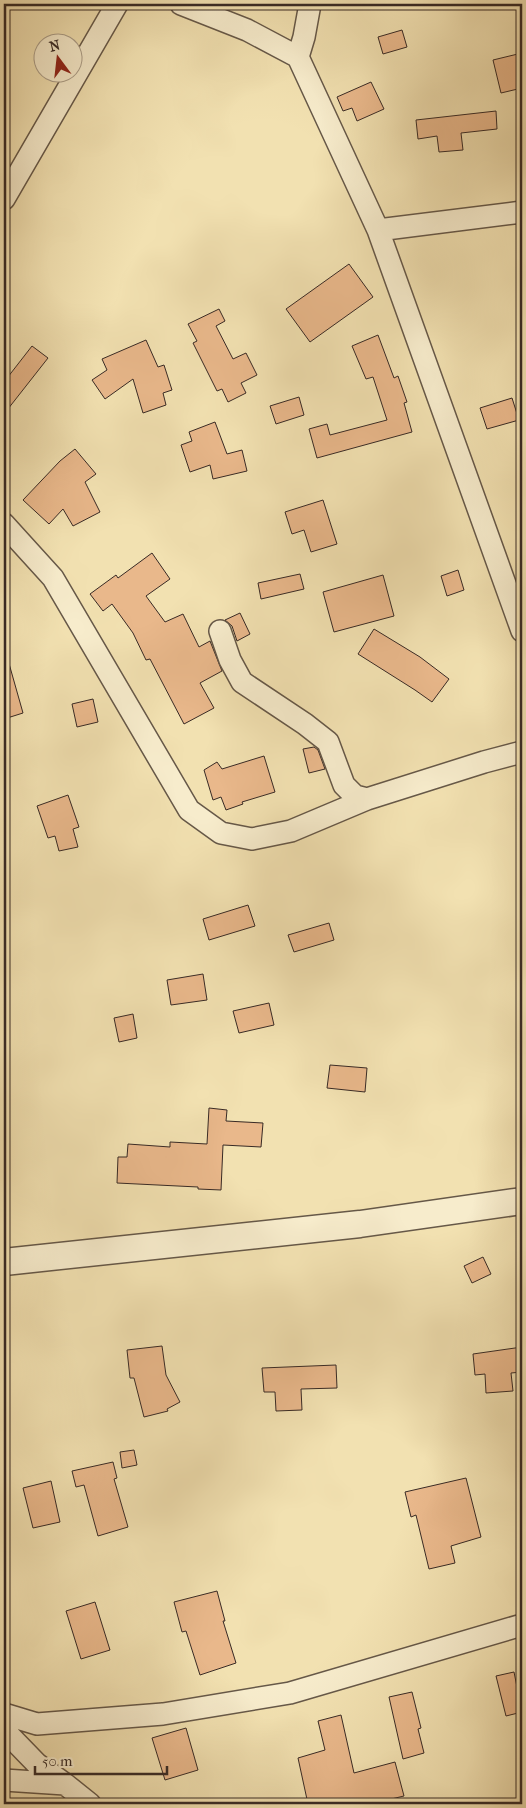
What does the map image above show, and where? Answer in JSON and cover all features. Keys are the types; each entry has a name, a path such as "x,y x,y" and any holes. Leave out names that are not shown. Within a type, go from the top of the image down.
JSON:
{"street":[{"path":"4,199 117,4"},
{"path":"181,4 247,30 298,58 378,230 522,631"},
{"path":"298,58 310,4"},
{"path":"378,230 522,212"},
{"path":"4,524 53,578 189,810 220,833 252,839 291,831 367,799 522,752"},
{"path":"220,631 230,660 242,682 306,724 328,742 344,786 355,796 367,799"},
{"path":"4,1262 360,1224 522,1200"},
{"path":"4,1714 37,1724 163,1714 290,1693 522,1626"},
{"path":"4,1730 37,1764 90,1804"},
{"path":"4,1780 65,1784"}],"building":[{"path":"402,30 407,47 383,54 378,37"},
{"path":"522,53 522,88 501,93 493,60"},
{"path":"371,82 384,109 357,121 352,108 343,111 337,97"},
{"path":"496,111 497,129 461,133 463,150 439,152 437,136 418,139 416,120"},
{"path":"349,264 373,297 310,342 286,309"},
{"path":"219,309 225,321 216,326 233,359 246,353 257,375 241,383 246,393 228,402 222,389 217,391 193,343 197,341 188,324"},
{"path":"378,335 394,378 398,376 407,402 404,403 412,432 317,458 309,429 327,424 330,435 387,420 373,377 366,379 352,346"},
{"path":"146,340 158,367 164,365 172,390 163,393 166,405 143,413 133,379 105,399 92,380 107,370 102,359"},
{"path":"32,346 48,358 4,414 4,382"},
{"path":"299,397 304,415 276,424 270,406"},
{"path":"512,398 519,420 487,429 480,408"},
{"path":"215,422 227,454 242,450 247,471 213,479 210,465 190,472 181,445 192,441 189,432"},
{"path":"75,449 96,474 85,482 100,512 73,526 63,509 49,524 23,500 60,461"},
{"path":"323,500 337,544 311,552 304,530 292,534 285,512"},
{"path":"152,553 170,579 146,596 165,622 183,614 199,647 210,641 222,671 200,683 214,708 184,724 150,659 146,660 133,633 112,604 103,611 90,594 116,575 118,578"},
{"path":"458,570 464,590 447,596 441,576"},
{"path":"300,574 304,589 261,599 258,583"},
{"path":"383,575 394,616 334,632 323,592"},
{"path":"240,613 250,634 237,641 232,626 225,620"},
{"path":"374,629 420,657 449,679 432,702 358,654"},
{"path":"4,660 8,660 23,713 4,719"},
{"path":"93,699 98,722 77,727 72,704"},
{"path":"314,747 318,750 325,769 309,773 303,749"},
{"path":"264,756 275,792 242,802 243,804 226,810 221,797 213,800 204,770 217,762 222,769"},
{"path":"68,795 79,827 73,829 78,847 59,851 55,836 48,838 37,806"},
{"path":"248,905 255,926 209,940 203,919"},
{"path":"329,923 334,940 294,952 288,935"},
{"path":"203,974 207,1000 171,1005 167,980"},
{"path":"269,1003 274,1025 239,1033 233,1011"},
{"path":"133,1014 137,1038 119,1042 114,1018"},
{"path":"330,1065 367,1068 365,1092 327,1088"},
{"path":"209,1108 227,1110 226,1121 263,1123 261,1147 223,1145 221,1190 117,1183 118,1157 127,1157 128,1144 170,1147 170,1142 207,1144"},
{"path":"483,1257 491,1274 472,1283 464,1266"},
{"path":"162,1346 166,1375 180,1402 167,1409 168,1411 144,1417 134,1378 130,1378 127,1350"},
{"path":"522,1347 522,1372 511,1373 513,1391 486,1393 485,1374 475,1375 473,1354"},
{"path":"336,1365 337,1388 301,1389 302,1410 276,1411 275,1392 264,1392 262,1368"},
{"path":"134,1450 137,1465 122,1468 120,1452"},
{"path":"113,1462 117,1478 114,1479 128,1527 98,1536 84,1485 76,1487 72,1471"},
{"path":"466,1478 481,1537 451,1546 455,1563 429,1569 416,1515 411,1517 405,1492"},
{"path":"51,1481 60,1522 33,1528 23,1488"},
{"path":"217,1591 225,1621 223,1621 236,1663 200,1675 186,1631 182,1632 174,1602"},
{"path":"95,1602 110,1650 81,1659 66,1611"},
{"path":"514,1672 522,1712 506,1716 496,1676"},
{"path":"412,1692 421,1728 418,1729 424,1753 403,1759 389,1697"},
{"path":"341,1715 354,1773 395,1762 404,1796 370,1804 308,1804 298,1758 325,1750 318,1721"},
{"path":"186,1728 198,1770 165,1780 152,1738"}]}
